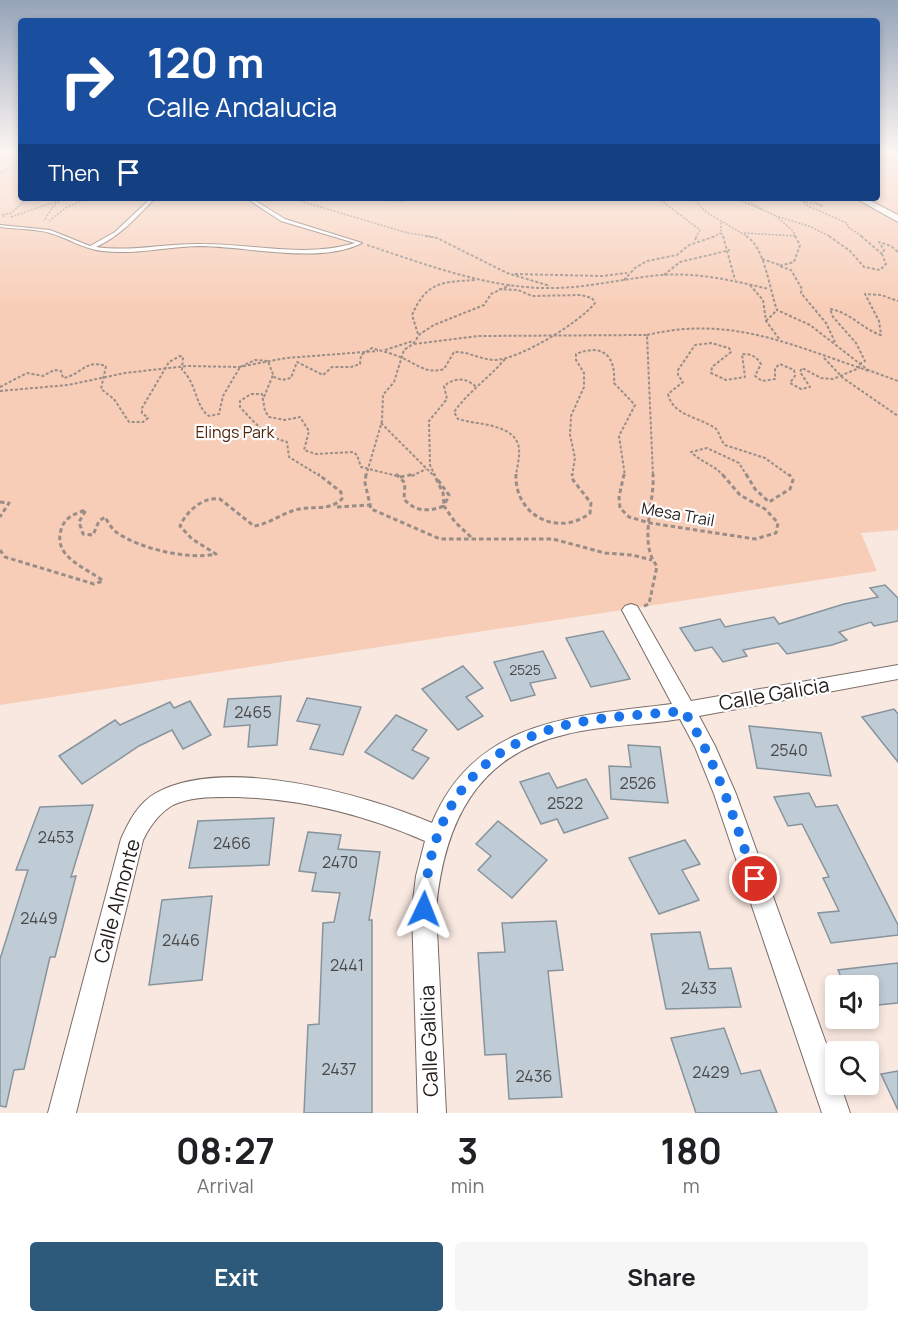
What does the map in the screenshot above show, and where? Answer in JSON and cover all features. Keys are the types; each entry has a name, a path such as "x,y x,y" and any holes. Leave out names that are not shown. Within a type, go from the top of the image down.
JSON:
{"street":[{"path":"870,204 898,219"},
{"path":"631,610 705,746 725,794 836,1113"},
{"name":"Calle Galicia","path":"432,1113 424,909 426,879 436,835 447,811 472,778 497,756 517,743 563,726 684,711 898,672"},
{"name":"Calle Almonte","path":"62,1113 132,839 142,818 160,801 194,788 274,789 358,804 436,835"}],"lane":[{"path":"90,248 107,242 120,232 147,204"},
{"path":"257,204 283,220 360,243"},
{"path":"0,226 50,231 90,248 105,251 220,244 325,251 345,249 360,243"}],"path":[{"path":"21,204 2,217 21,215 50,204"},
{"path":"58,204 43,219 44,222 74,204"},
{"path":"311,204 437,238 513,275 557,288"},
{"path":"666,204 700,230 695,240"},
{"path":"699,204 706,212 754,241 762,259 777,310 803,321 835,342 859,366"},
{"path":"749,204 825,234 849,250 869,269 882,270 886,264 882,254 848,227 847,223 806,204"},
{"path":"754,204 761,209"},
{"path":"776,216 796,236 800,245 794,262 789,265 780,265"},
{"path":"721,222 721,233 730,250 729,269 735,280"},
{"path":"742,232 796,236"},
{"path":"513,275 602,276 635,271 640,263 677,255 686,244 721,233"},
{"path":"882,254 884,250 880,242 898,252"},
{"path":"360,243 480,279 510,285 557,288 664,275 735,280 769,289"},
{"path":"664,275 680,262 730,250"},
{"path":"762,259 780,265 794,274 802,289 801,293 831,330 835,342"},
{"path":"624,280 629,272"},
{"path":"413,342 418,333 412,315 424,291 434,285 480,279"},
{"path":"748,283 763,300 766,321 782,342"},
{"path":"510,285 487,296 484,305 434,325 420,334 404,350 394,382 383,395 381,423 364,483 371,509 440,539 553,539 605,554 632,555 652,560"},
{"path":"527,294 534,287"},
{"path":"0,389 27,373 43,376 54,370 61,370 63,378 70,378 76,375 81,367 90,363 106,366 101,388 114,399 129,422 143,422 147,418 142,413 142,408 169,362 180,356 183,357 182,370 191,377 203,412 209,416 219,414 222,409 223,396 239,367 246,362 259,359 268,362 286,358 364,353 372,348 401,357 419,368 435,372 444,369 454,352 465,351 475,357 505,359 524,352 591,308 595,303 592,298 581,295 532,296 518,290 499,289"},
{"path":"843,378 865,361 856,343 830,311 840,310 871,331 881,334 870,300 865,294 881,295 898,301"},
{"path":"766,321 777,310"},
{"path":"382,351 413,342 477,336 647,335 663,331 725,328 782,342 898,381"},
{"path":"631,610 649,604 657,566 652,560 648,540 654,488 647,335"},
{"name":"Mesa Trail","path":"477,388 457,405 454,412 458,419 504,430 514,437 520,449 515,481 521,500 531,511 543,520 560,525 580,522 590,513 591,503 573,480 571,472 575,458 570,435 571,416 584,387 584,373 576,360 576,354 583,351 608,354 614,364 614,383 635,405 619,436 626,478 619,497 620,508 629,517 650,523 755,539 776,533 778,523 765,510 740,495 716,467 700,461 691,452 707,448 739,463 755,489 770,502 790,489 793,480 788,472 775,463 754,453 727,446 710,425 680,411 670,402 668,394 683,382 678,370 694,345 711,343 729,348 729,355 712,367 711,373 726,380 745,377 742,354 758,359 760,364 755,376 760,380 775,379 775,368 780,364 794,370 795,376 790,383 801,388 810,387 800,372 802,368 810,369 824,378 843,378"},
{"path":"268,362 274,377 282,380 291,378 295,365 302,362 323,375 332,367 351,367 360,364 364,353"},
{"path":"822,356 843,378 898,416"},
{"path":"429,468 429,421 447,399 444,386 448,381 461,379 468,380 477,388 505,359"},
{"path":"0,389 68,385 125,372 214,365 239,367"},
{"path":"273,373 264,397 265,411 269,417 285,420 300,417 309,431 304,450 309,453 330,455 353,452 357,455 361,467 400,477 412,476 429,468"},
{"path":"264,397 262,394 245,396 240,407 260,432 275,440 287,442 289,457 311,469 341,492 342,499 333,507"},
{"path":"381,423 429,468 448,492 448,499 444,506 422,511 413,508 404,499 405,483 400,477"},
{"path":"0,550 5,556 22,563 94,584 103,581 85,568 69,561 61,551 59,536 61,527 70,516 78,511 86,510 79,522 83,534 88,536 93,535 99,521 105,517 113,531 128,539 179,553 208,557 216,554 185,535 180,526 186,516 202,502 213,498 227,502 239,518 254,526 300,508 370,505"},
{"path":"0,502 9,503 0,517"},
{"path":"444,506 455,522 474,540"}],"green space":[{"name":"Elings Park","path":"0,204 898,204 898,530 861,533 877,571 0,705"}],"building":[{"path":"885,585 898,598 898,621 874,626 871,622 839,632 847,640 832,645 787,654 778,643 743,650 747,656 723,662 712,647 695,651 680,628 720,619 725,627 774,617 779,624 844,604 878,597 870,588"},
{"path":"603,631 630,679 591,687 566,638"},
{"path":"543,651 556,678 530,683 535,695 511,701 494,662"},
{"path":"463,666 483,688 466,697 483,716 458,730 422,689"},
{"path":"281,696 277,745 248,747 250,725 224,727 228,699"},
{"path":"307,698 361,707 343,755 310,749 320,725 297,721"},
{"path":"190,701 211,735 183,749 172,730 139,746 82,784 59,756 115,720 120,725 170,702 174,708"},
{"path":"894,709 898,714 898,762 862,717"},
{"path":"396,715 427,730 412,750 429,758 413,779 365,752"},
{"path":"749,726 821,733 831,776 757,768"},
{"path":"628,745 660,747 668,803 611,799 609,766 631,767"},
{"path":"549,773 557,788 586,779 608,818 564,833 557,819 541,824 520,782"},
{"path":"809,793 816,807 837,805 898,925 898,935 831,943 818,913 839,911 823,878 829,877 802,824 788,826 774,797"},
{"path":"93,805 71,877 76,876 55,957 50,957 24,1069 14,1070 6,1107 0,1106 0,959 28,870 16,870 40,807"},
{"path":"274,818 269,865 189,868 198,821"},
{"path":"498,821 547,860 512,898 478,870 491,856 476,844"},
{"path":"308,832 341,835 338,849 380,852 369,920 372,920 372,1113 304,1113 308,1025 319,1024 323,923 334,922 340,893 312,891 316,873 299,871"},
{"path":"685,840 700,864 682,870 699,900 659,914 629,858"},
{"path":"212,896 202,980 149,985 162,900"},
{"path":"556,921 563,970 548,971 562,1097 509,1099 506,1054 485,1055 478,953 505,952 502,923"},
{"path":"700,932 709,969 731,968 741,1007 666,1009 651,934"},
{"path":"898,963 898,1003 879,1005 879,975 840,975 838,970"},
{"path":"724,1028 741,1074 760,1070 777,1113 696,1113 671,1038"},
{"path":"898,1071 898,1110 881,1074"}],"route":[{"path":"424,909 431,852 447,811 461,790 497,756 517,743 563,726 684,711 705,746 725,794 755,879"}]}
